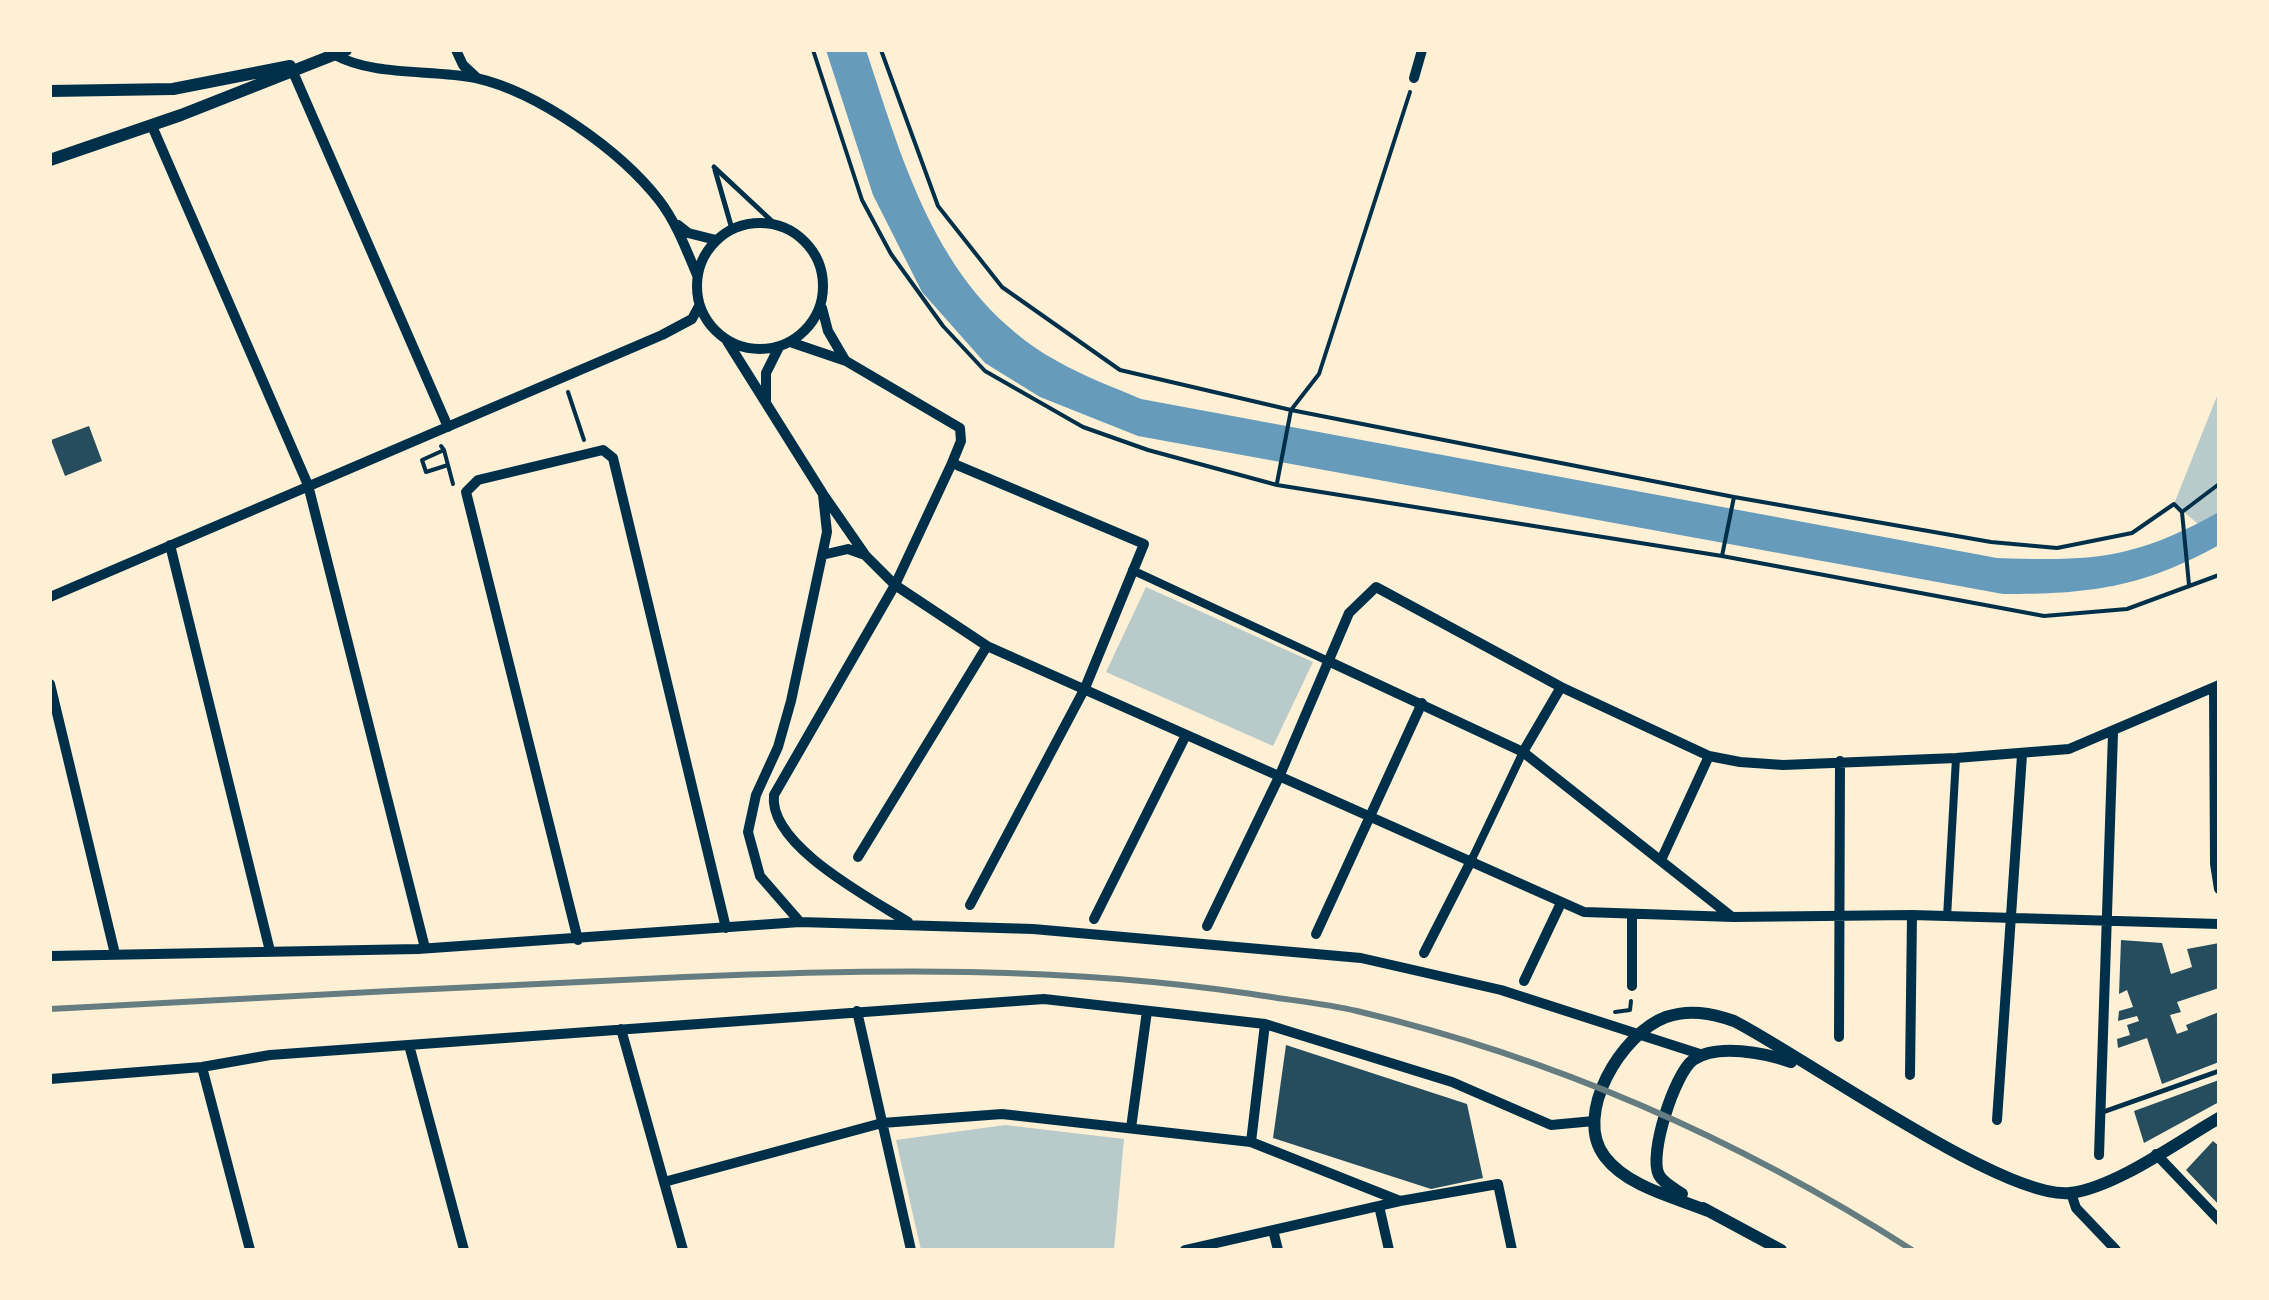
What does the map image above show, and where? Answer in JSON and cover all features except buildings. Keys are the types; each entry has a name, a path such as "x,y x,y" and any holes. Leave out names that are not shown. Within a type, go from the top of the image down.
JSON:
{"street":[{"path":"456,50 463,65 478,79 573,124 637,175 673,221 688,233 716,240"},
{"path":"1414,78 1422,50"},
{"path":"50,92 172,89 339,52 369,67 478,79"},
{"path":"50,160 152,126 316,60"},
{"path":"293,72 448,427"},
{"path":"152,126 308,486 425,948"},
{"path":"673,221 697,275 700,306 866,556 894,585 987,646 1370,820 1472,859 1584,912 1733,918 1912,915 2010,921 2219,924"},
{"path":"697,275 716,240 732,229 760,222 794,232 820,263 828,331 846,361"},
{"path":"766,401 766,372 785,345 815,320 822,304"},
{"path":"50,596 662,336 692,319 700,306"},
{"path":"726,341 743,348 785,345 846,361 960,428 961,441 952,463 894,585 776,787 772,806 781,829 842,882 910,924"},
{"path":"578,940 466,492 469,486 610,451 726,928"},
{"path":"952,463 1144,544 1085,688 970,905"},
{"path":"800,922 760,876 748,832 756,795 784,732 827,532 823,494"},
{"path":"170,545 270,952"},
{"path":"822,555 848,549 866,556"},
{"path":"1132,570 1523,752 1662,858 1733,918"},
{"path":"1207,926 1279,777 1349,612 1376,587 1561,686 1709,756 1783,765 2068,749 2114,733 2216,686 2219,889"},
{"path":"858,857 987,646"},
{"path":"50,684 116,954"},
{"path":"1424,953 1523,752 1561,686"},
{"path":"1316,934 1422,703"},
{"path":"2099,1155 2114,733"},
{"path":"1094,919 1186,735"},
{"path":"1997,1120 2022,754"},
{"path":"1662,858 1709,756"},
{"path":"1948,917 1956,758"},
{"path":"1838,1037 1842,914 1840,761"},
{"path":"1524,981 1561,903"},
{"path":"1910,1075 1912,915"},
{"path":"1632,916 1632,986"},
{"path":"50,956 425,948 800,922 1166,938 1361,958 1501,990 1703,1055 1764,1054 1812,1070"},
{"path":"50,1079 202,1067 270,1056 1005,999 1265,1024 1452,1082 1550,1124 1594,1121"},
{"path":"856,1011 912,1250"},
{"path":"1132,1128 1147,1011"},
{"path":"1781,1250 1708,1211 1635,1181 1608,1162 1600,1151 1594,1121 1615,1060 1639,1032 1670,1015 1712,1014 1751,1030 1812,1070 2026,1187 2071,1193 2101,1184 2219,1118"},
{"path":"1251,1142 1265,1024"},
{"path":"621,1030 682,1250"},
{"path":"409,1045 464,1250"},
{"path":"1703,1055 1687,1066 1675,1086 1656,1157 1660,1178 1708,1211"},
{"path":"202,1067 250,1250"},
{"path":"664,1182 882,1123 1002,1114 1251,1142 1400,1201"},
{"path":"2156,1154 2219,1220"},
{"path":"1185,1250 1400,1201 1498,1184 1512,1250"},
{"path":"2071,1193 2076,1208 2116,1250"},
{"path":"1379,1206 1388,1250"},
{"path":"1273,1230 1278,1250"}],"lane":[{"path":"732,229 714,168 775,224"},
{"path":"2100,1113 2219,1071"}],"path":[{"path":"812,50 862,200 892,254 943,326 985,371 1084,427 1148,450 1277,484 1722,553 2044,616 2127,610 2219,576"},
{"path":"881,50 938,206 1002,287 1120,370 1292,410 1733,500 1991,542 2057,548 2132,533 2174,504 2182,512 2189,585"},
{"path":"1277,484 1292,410 1318,374 1379,198 1414,78"},
{"path":"563,378 589,454"},
{"path":"424,437 428,451 442,446 444,450 448,465 426,472 422,460 444,450"},
{"path":"2182,512 2219,484"},
{"path":"1722,553 1733,500"},
{"path":"1613,1024 1616,1010 1630,1010 1632,986"}],"shaded area":[{"path":"2219,391 2219,541 2174,504"},
{"path":"1146,587 1313,662 1273,746 1106,672"},
{"path":"1005,1125 1124,1139 1114,1250 921,1250 896,1140"}],"water":[{"path":"826,50 866,50 912,183 955,265 983,301 1017,334 1057,361 1141,399 1997,558 2060,559 2112,554 2162,540 2219,512 2219,545 2165,571 2114,586 2003,594 1138,436 1040,397 985,363 922,292 873,195"}],"railway":[{"path":"50,1009 827,972 1040,974 1252,994 1357,1011 1430,1030 1574,1079 1714,1139 1781,1173 1912,1250"}]}
